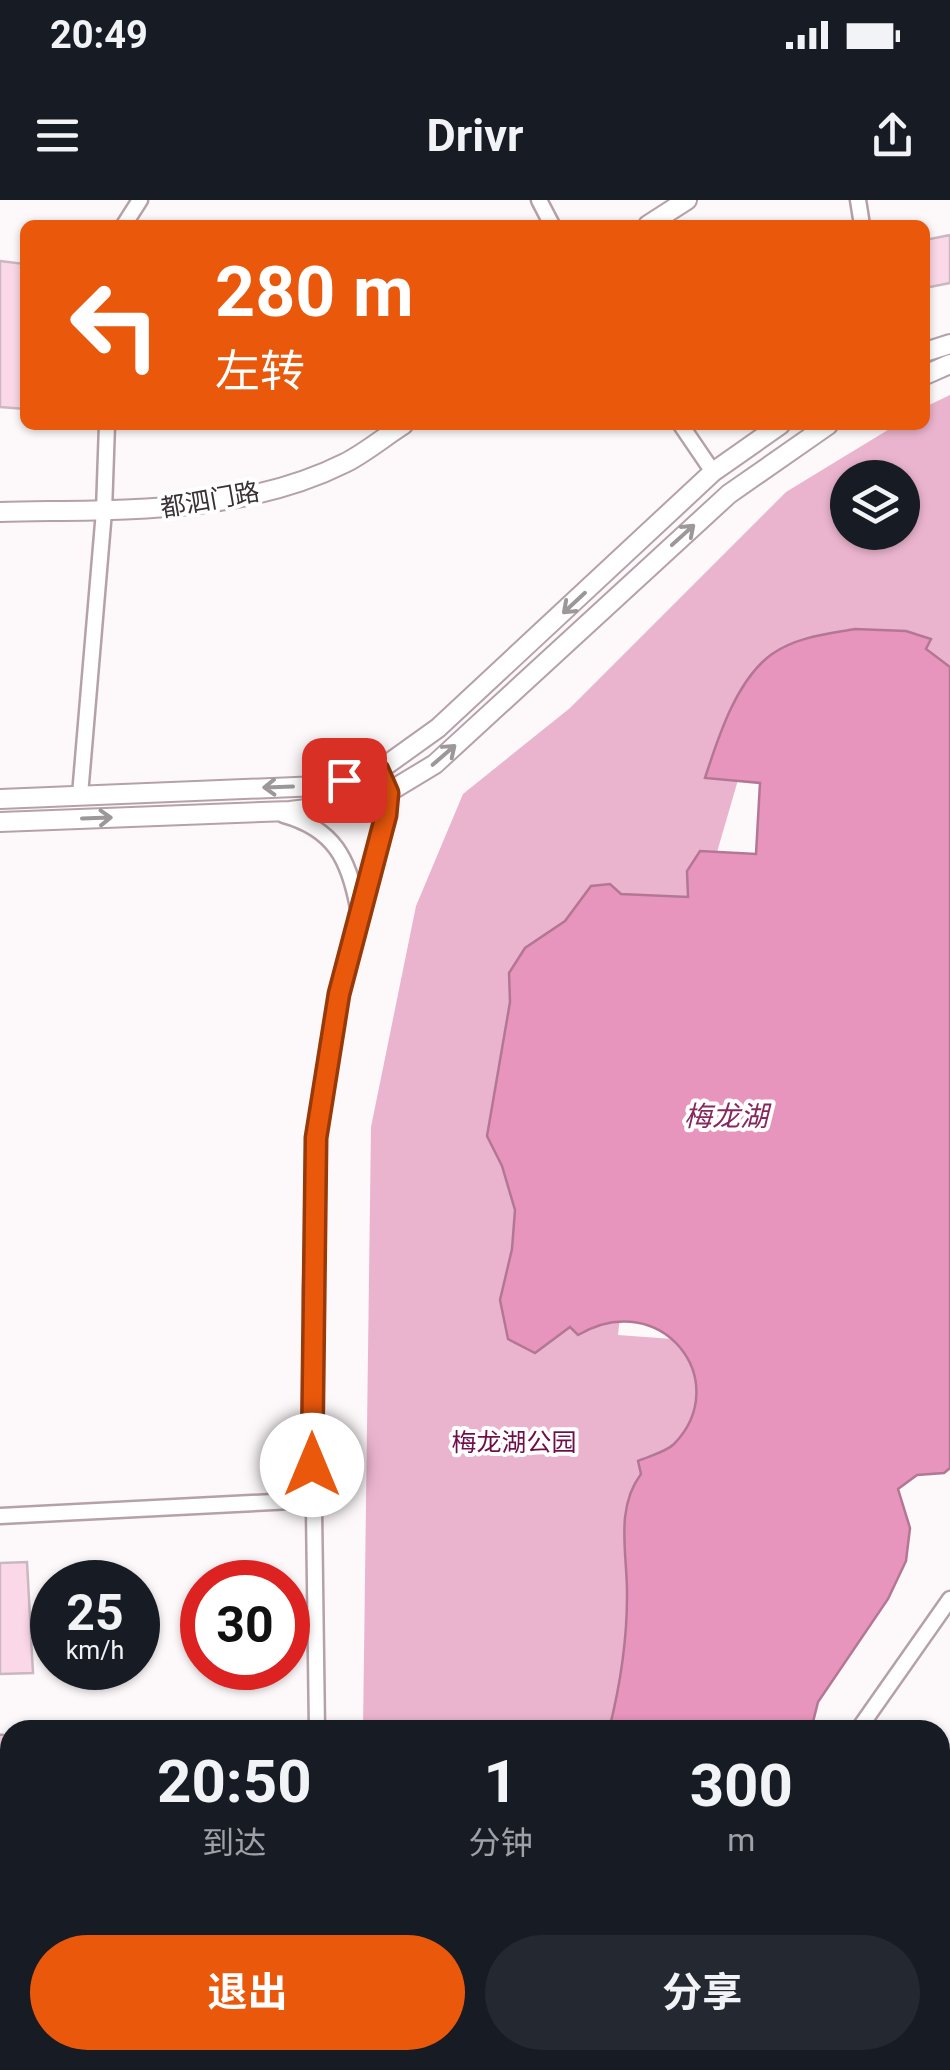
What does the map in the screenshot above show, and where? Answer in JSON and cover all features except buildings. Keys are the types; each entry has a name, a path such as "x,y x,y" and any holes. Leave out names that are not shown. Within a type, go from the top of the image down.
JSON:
{"street":[{"path":"656,220 687,200"},
{"path":"80,795 104,512 107,430"},
{"name":"都泗门路","path":"0,512 146,511 288,486 347,462 395,430"},
{"path":"684,430 713,472"},
{"path":"0,799 319,786 378,770 438,728 713,472 773,430"},
{"path":"0,822 274,812 341,805 388,793 435,764 729,494 821,430"},
{"path":"316,1720 311,1290 316,1138 339,994 386,815 388,793 378,770"},
{"path":"274,812 307,822 327,837 344,857 353,878 358,910"},
{"path":"0,1516 312,1500"},
{"path":"865,1720 950,1600"}],"green space":[{"name":"梅龙湖公园","path":"950,395 950,668 931,653 824,652 761,701 699,914 631,1214 618,1335 686,1340 713,1381 634,1720 363,1720 371,1127 416,906 463,794 570,708 786,492 830,465 830,550 920,550 920,460 839,460 888,430 930,430 930,405"}],"water":[{"name":"梅龙湖","path":"855,629 906,631 931,639 926,649 950,667 950,1468 944,1473 917,1475 898,1489 910,1528 906,1561 888,1599 818,1702 814,1720 611,1720 626,1631 625,1518 641,1474 638,1461 674,1444 691,1419 696,1394 692,1369 680,1347 661,1331 637,1322 608,1323 578,1335 570,1327 535,1353 508,1339 500,1300 512,1249 515,1210 502,1166 487,1136 510,1002 509,973 525,948 565,921 591,886 610,884 621,894 688,897 687,871 700,851 756,854 760,783 705,778 738,694 759,665 781,648"}],"route":[{"path":"312,1465 311,1290 316,1138 339,994 386,815 388,793 378,770 344,780"}]}
